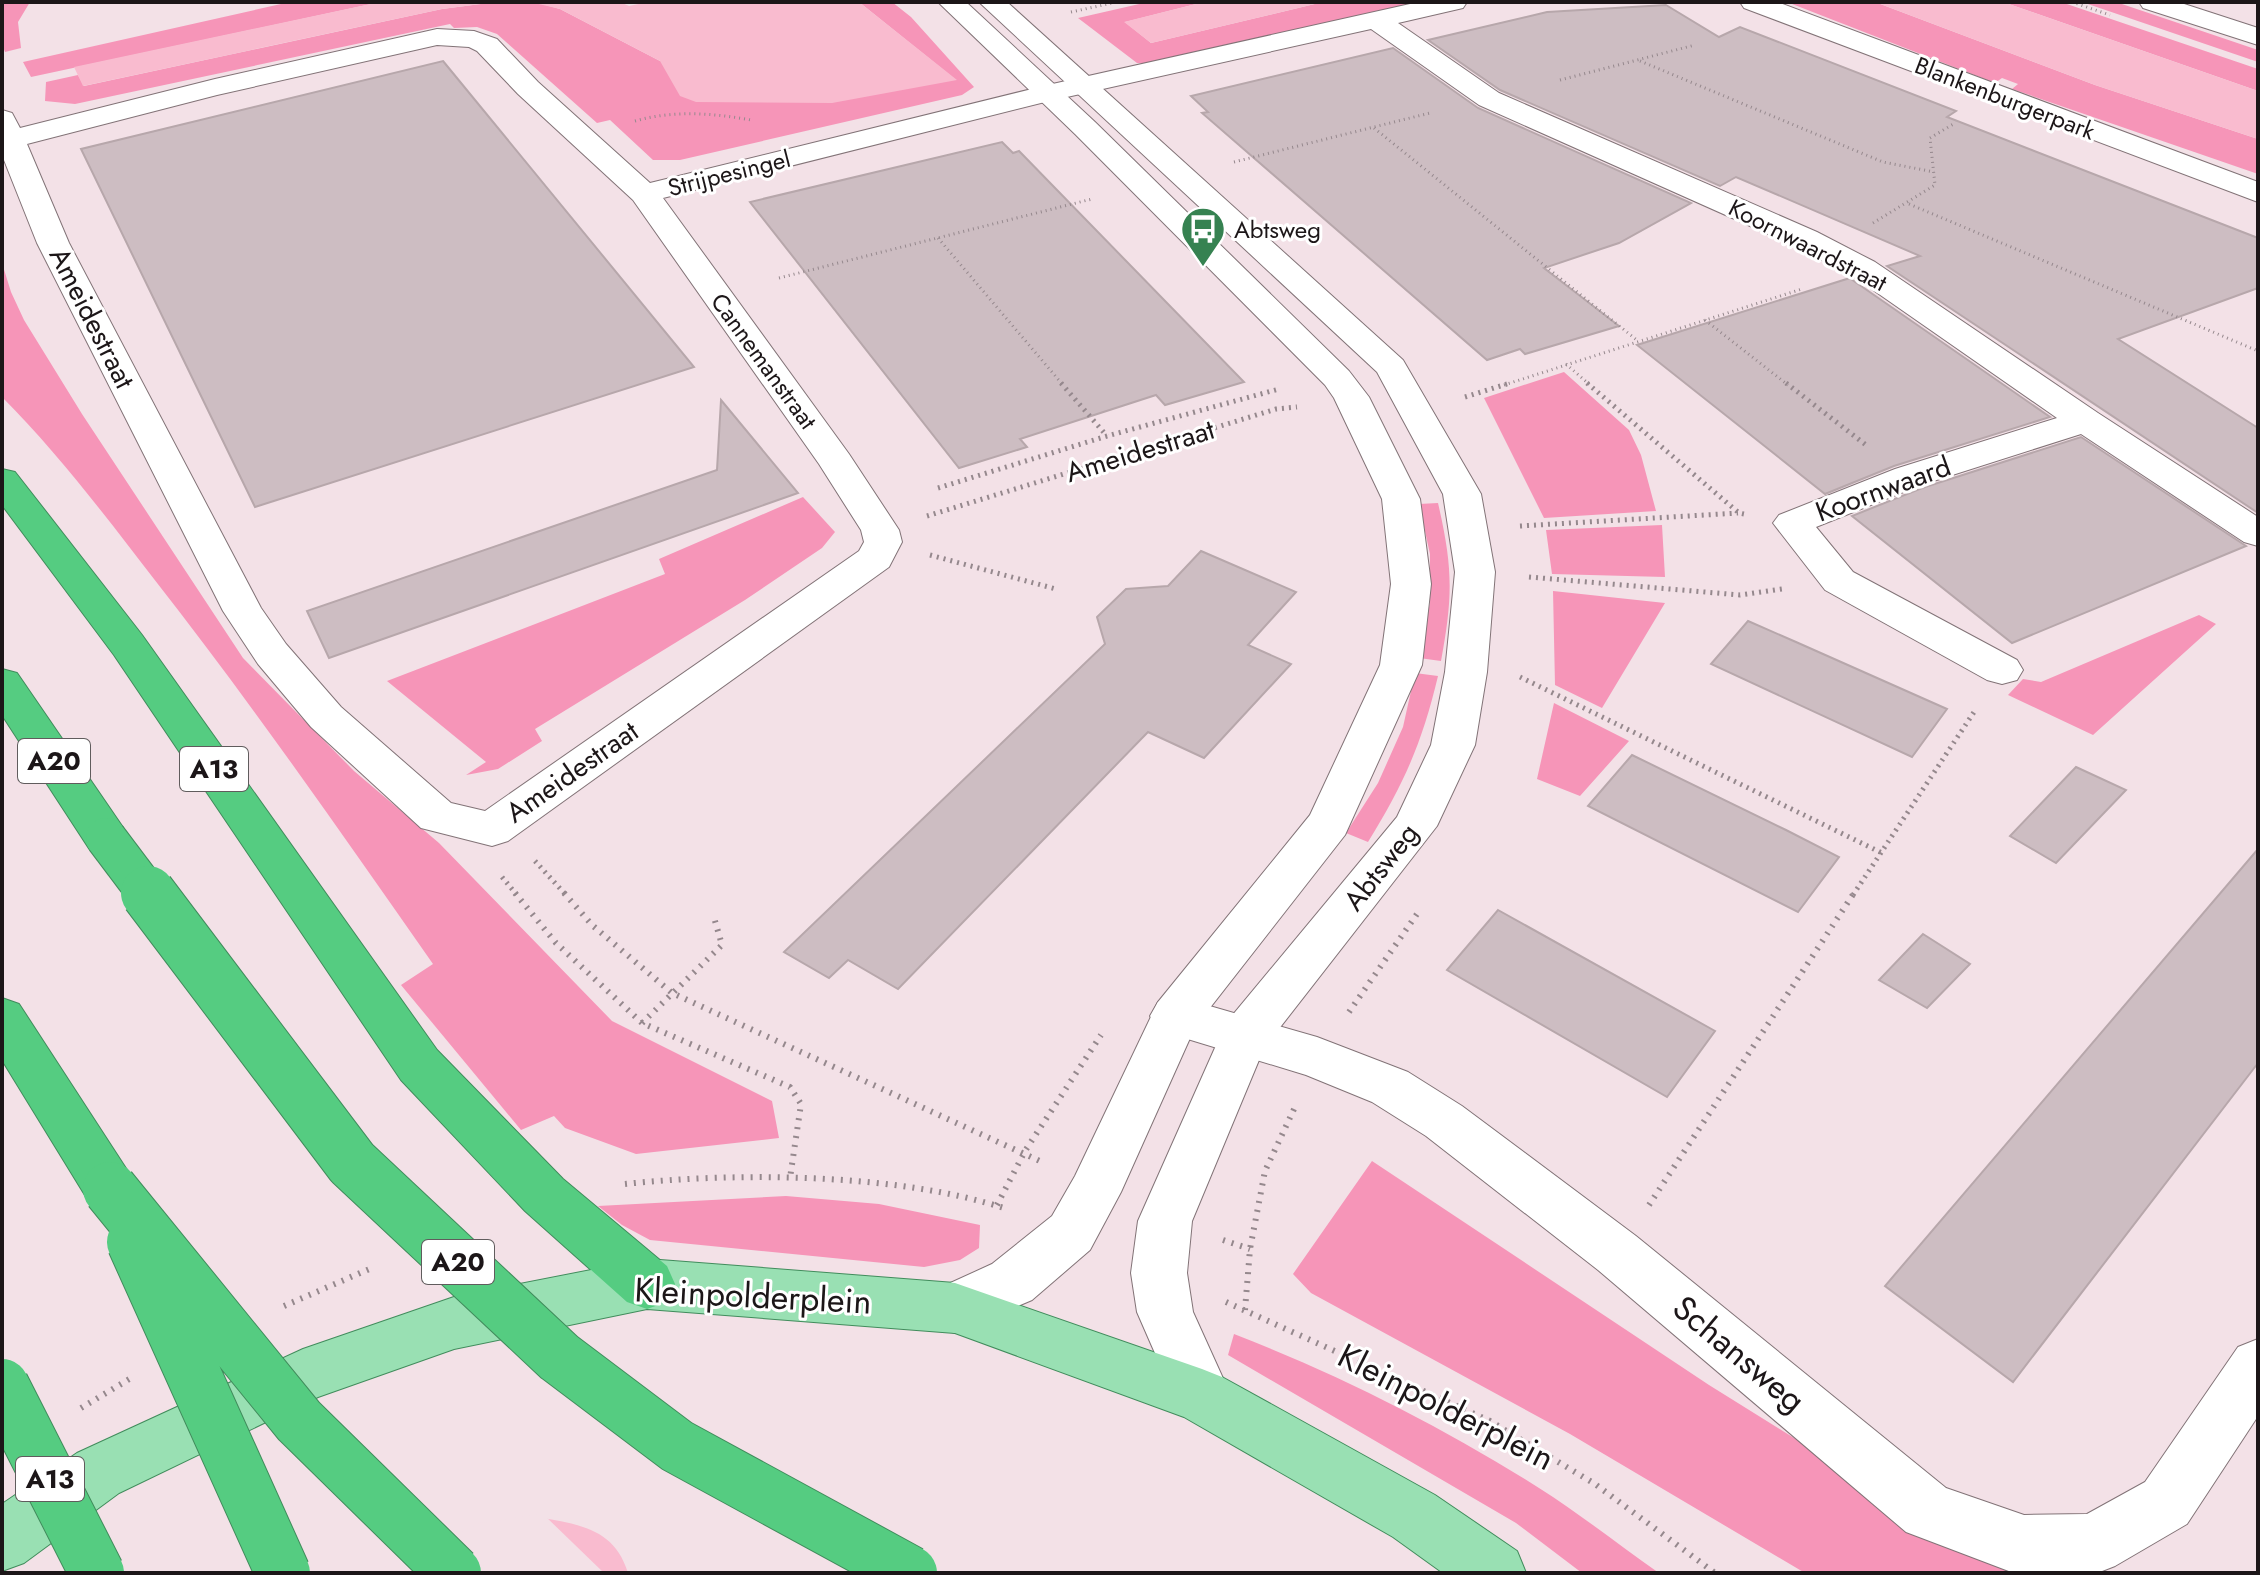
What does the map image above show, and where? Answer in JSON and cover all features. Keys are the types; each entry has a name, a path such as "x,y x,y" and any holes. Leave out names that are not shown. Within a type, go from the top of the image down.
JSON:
{"highway":[{"name":"A13","path":"2,480 128,645 419,1065 544,1195 647,1284"},
{"name":"A20","path":"2,683 106,838 352,1163 559,1357 677,1446 910,1573"},
{"path":"2,1018 110,1189 299,1421 454,1573"},
{"path":"110,1189 283,1573"},
{"name":"A13","path":"2,1386 97,1573"}],"main road":[{"name":"Kleinpolderplein","path":"2,1541 98,1473 303,1376 454,1323 647,1284 955,1308 1202,1396 1414,1516 1495,1573"}],"street":[{"name":"Abtsweg","path":"951,2 1065,90 1391,367 1462,494 1475,572 1466,672 1453,745 1415,826 1244,1037 1165,1221 1159,1273 1165,1312 1202,1396"},
{"name":"Abtsweg","path":"955,1308 1012,1282 1071,1233 1094,1192 1175,1016 1329,823 1401,665 1411,584 1401,499 1351,397 1337,378 1065,90 992,2"},
{"name":"Strijpesingel","path":"6,129 215,87 437,37 454,37 487,45 528,88 644,194 1065,90 1454,2"},
{"name":"Blankenburgerpark","path":"1753,2 2258,193"},
{"path":"2152,2 2258,37"},
{"name":"Koornwaardstraat","path":"1378,21 1489,99 1864,269 2085,421 2258,534"},
{"name":"Ameidestraat","path":"6,129 53,243 243,611 272,654 326,717 437,816 492,829 875,558 882,536"},
{"name":"Cannemanstraat","path":"644,194 836,462 882,536"},
{"name":"Koornwaard","path":"2002,670 1839,581 1792,523 1908,477 2085,421"},
{"name":"Schansweg","path":"1175,1016 1352,1070 1390,1087 1444,1121 1617,1253 1927,1511 2024,1546 2093,1544 2166,1503 2258,1366"}],"path":[{"path":"1064,14 1117,2"},
{"path":"1638,60 1883,162 1934,172"},
{"path":"1825,249 1909,204 1935,185 1930,138 2000,95"},
{"path":"1373,127 1638,341"},
{"path":"779,278 1104,196"},
{"path":"1909,204 2258,351"},
{"path":"938,238 1107,436"},
{"path":"1464,397 1864,269"},
{"path":"1705,320 1908,477"},
{"path":"1566,364 1739,513"},
{"path":"938,488 1107,436 1292,386 1337,378"},
{"name":"Ameidestraat","path":"882,536 1276,409 1304,406 1292,386"},
{"path":"1504,527 1739,513 1792,523"},
{"path":"882,536 1056,589"},
{"path":"1518,576 1740,595 1839,581"},
{"path":"1617,1253 2002,670"},
{"path":"1519,676 1882,853"},
{"path":"790,1178 801,1104 790,1087 642,1023 556,943 485,857 492,829 519,842 592,925 672,993 1025,1151 1094,1192"},
{"path":"642,1023 722,945 713,914"},
{"path":"997,1205 1025,1151 1107,1025"},
{"path":"1165,1221 1250,1249"},
{"name":"Kleinpolderplein","path":"1159,1273 1490,1421 1595,1484 1715,1573"}],"shaded area":[{"path":"2,2 30,2 18,22 21,48 5,52 2,44"},
{"path":"290,2 376,3 31,77 23,62"},
{"path":"380,2 496,2 442,9 83,86 74,67"},
{"path":"496,2 535,2 560,9 660,61 956,80 859,2 892,2 911,17 974,87 962,95 680,160 653,160 610,120 597,123 497,34 477,27 454,28 450,24 75,104 45,101 46,82 78,75 84,86 442,9"},
{"path":"530,2 620,2 629,6 648,2 859,2 957,80 832,103 696,102 680,96 660,61 560,9"},
{"path":"1148,2 1204,2 1125,22 1151,43 1323,2 1417,2 1148,64 1137,63 1078,18"},
{"path":"1204,2 1323,2 1151,43 1124,22"},
{"path":"1787,2 1875,2 2095,85 2258,139 2258,174 2012,89 2018,84 2002,78 1995,83"},
{"path":"1875,2 2003,2 2258,91 2258,139 2095,85"},
{"path":"2003,2 2061,2 2258,69 2258,91"},
{"path":"2082,2 2116,2 2258,50 2258,62"},
{"path":"2,263 24,320 82,414 243,658 354,771 439,843 612,1021 772,1101 779,1138 636,1154 565,1128 554,1116 521,1130 401,985 433,964 331,818 118,533 62,463 2,397"},
{"path":"1564,372 1629,430 1641,455 1656,511 1544,518 1484,398"},
{"path":"803,497 835,532 822,548 745,600 535,729 542,741 498,769 466,775 486,762 387,681 665,574 659,559"},
{"path":"1438,503 1450,582 1441,661 1419,658 1430,603 1430,554 1419,504"},
{"path":"1662,525 1665,577 1552,574 1546,530"},
{"path":"1553,591 1665,603 1602,708 1555,685"},
{"path":"2199,615 2216,624 2093,735 2008,695 2023,679 2041,682"},
{"path":"1415,673 1438,676 1432,700 1410,762 1368,842 1346,833 1378,783 1403,727"},
{"path":"1554,703 1629,741 1580,796 1537,779"},
{"path":"1372,1161 1709,1385 1953,1537 2043,1573 1805,1573 1570,1434 1311,1293 1293,1274"},
{"path":"786,1196 879,1204 980,1225 979,1248 960,1260 924,1267 650,1240 622,1225 598,1206"},
{"path":"1234,1334 1352,1385 1466,1444 1554,1498 1659,1573 1582,1573 1516,1523 1228,1355"},
{"path":"543,1518 584,1527 606,1539 615,1547 628,1573 374,1573"}],"pier":[{"path":"543,1514 604,1573 370,1573 480,1523"}],"building":[{"path":"1666,5 1719,37 1740,27 1956,111 1947,117 2258,238 2258,288 2118,339 2258,428 2258,513 1887,266 1920,256 1736,177 1720,186 1500,90 1428,40 1547,12"},
{"path":"1393,48 1478,108 1691,203 1619,243 1544,268 1619,326 1525,354 1520,349 1487,360 1202,113 1208,112 1191,96"},
{"path":"443,61 694,367 255,507 81,149"},
{"path":"1002,142 1013,153 1019,151 1244,382 1165,405 1156,395 1020,439 1027,447 959,468 750,202"},
{"path":"1850,278 2050,417 1894,466 1825,494 1637,345"},
{"path":"721,400 798,493 329,658 307,611 717,470"},
{"path":"2081,437 2246,546 2012,643 1852,516 1922,488"},
{"path":"1201,551 1296,592 1248,645 1291,664 1204,758 1148,732 898,989 848,960 829,978 784,952 1105,644 1097,617 1126,589 1168,586"},
{"path":"1748,621 1947,709 1912,757 1711,664"},
{"path":"1632,755 1839,857 1798,912 1588,806"},
{"path":"2076,767 2126,790 2056,863 2010,836"},
{"path":"2258,849 2258,1063 2013,1382 1885,1286"},
{"path":"1498,910 1715,1031 1667,1097 1447,970"},
{"path":"1923,934 1970,964 1927,1008 1879,980"}],"place":[{"name":"Abtsweg","path":"1203,268"}]}
